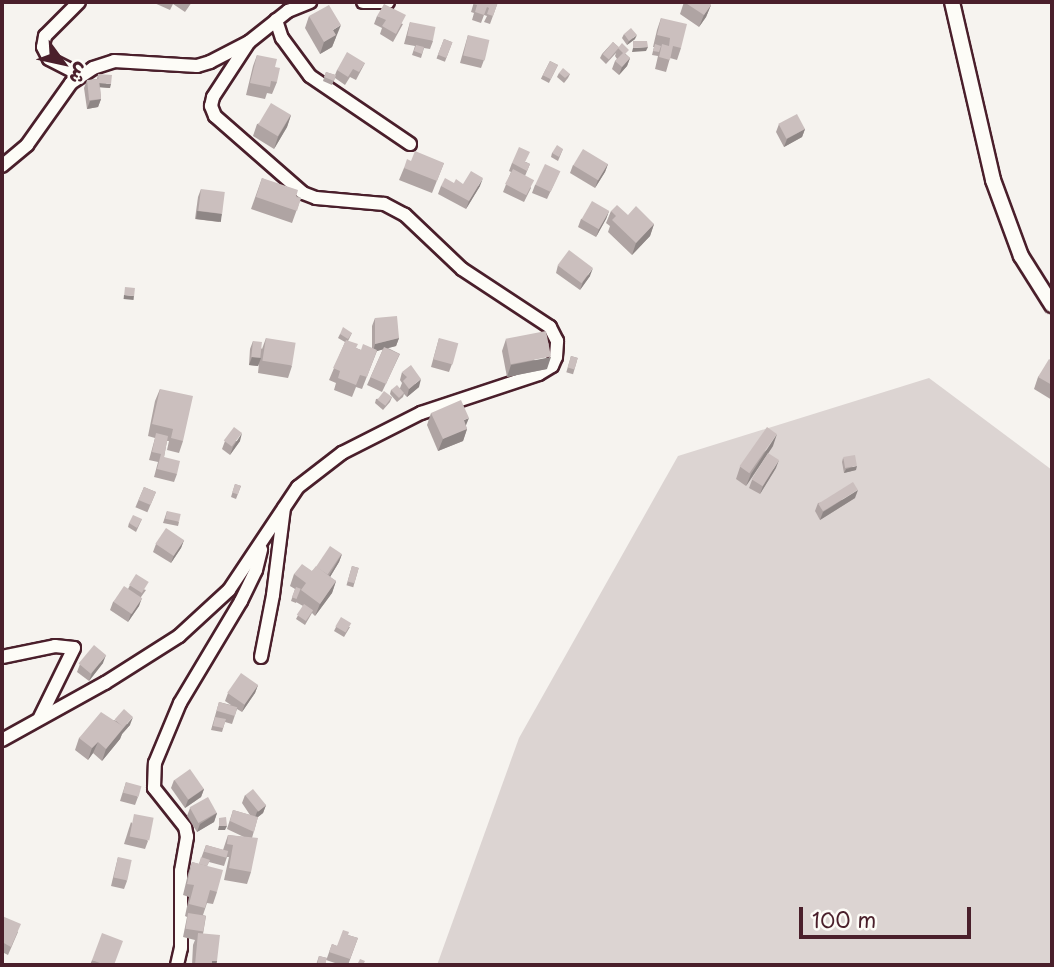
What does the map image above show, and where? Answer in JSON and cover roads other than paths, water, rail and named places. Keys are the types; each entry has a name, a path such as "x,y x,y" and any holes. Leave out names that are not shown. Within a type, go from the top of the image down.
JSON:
{"main road":[{"path":"951,2 993,180 1021,256 1052,305"}],"street":[{"path":"79,2 50,29 43,47 49,59 80,75"},
{"path":"2,166 27,145 80,75 114,61 197,66 227,55 288,11 310,2"},
{"path":"363,2 388,2"},
{"path":"276,20 282,38 310,76 410,144"},
{"path":"2,740 105,683 178,636 229,590 284,504 310,476 364,439 421,413 539,374 552,366 558,347 554,333 542,319 462,269 405,215 372,201 329,199 303,193 280,176 215,116 211,106 213,97 249,41"},
{"path":"261,657 276,575 284,504"},
{"path":"177,965 181,948 181,871 187,837 185,827 154,788 155,763 180,703 245,593 256,570 262,540"},
{"path":"2,657 55,646 68,645 74,648 40,718"}]}
